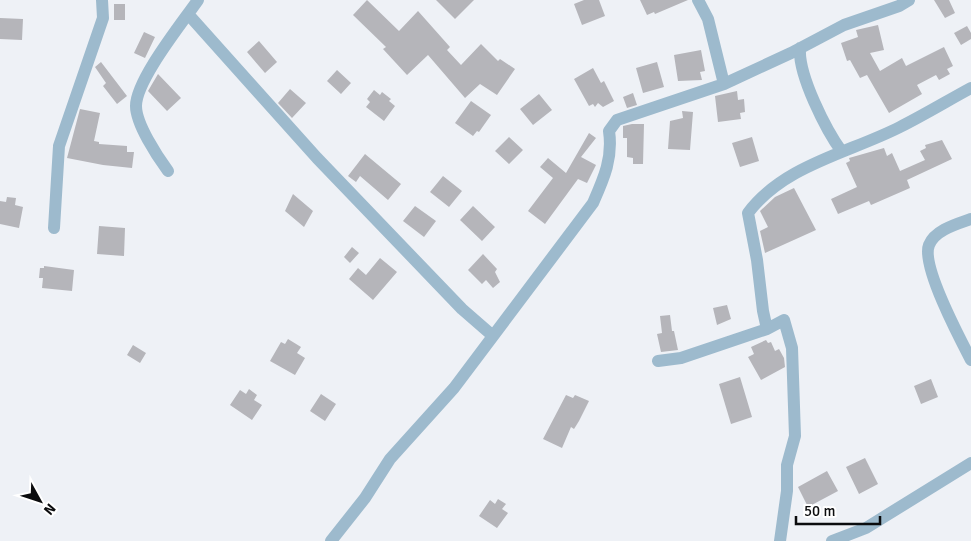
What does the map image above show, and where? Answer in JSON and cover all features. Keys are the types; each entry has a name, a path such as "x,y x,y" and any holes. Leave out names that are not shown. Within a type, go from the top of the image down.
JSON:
{"street":[{"path":"54,228 59,146 103,18 102,0"},
{"path":"168,171 143,129 136,106 141,85 198,0"},
{"path":"698,0 708,19 724,84"},
{"path":"331,541 364,498 390,459 454,388 593,203 606,173 611,148 609,131 617,120 724,84 844,25 899,6 909,0"},
{"path":"188,14 317,158 462,308 493,336"},
{"path":"800,48 799,58 813,99 829,134 842,152"},
{"path":"767,329 762,312 757,260 748,213 758,199 783,180 900,127 971,88"},
{"path":"971,219 938,234 929,244 926,258 946,310 971,360"},
{"path":"658,361 681,358 767,329 784,320 792,348 795,436 787,465 787,491 780,541"},
{"path":"832,541 866,528 971,463"}],"building":[{"path":"367,0 399,31 418,11 450,47 447,50 461,65 481,44 498,61 500,59 515,69 497,95 480,84 465,98 428,55 407,75 383,49 386,47 353,15"},
{"path":"436,0 474,0 455,19"},
{"path":"584,0 599,0 605,16 582,25 574,4"},
{"path":"640,0 688,0 655,14 654,12 647,15"},
{"path":"934,0 949,0 955,13 945,18"},
{"path":"114,4 125,4 125,20 114,20"},
{"path":"0,18 23,19 22,40 0,39"},
{"path":"878,25 884,50 870,53 880,71 902,58 906,66 944,47 953,66 947,69 950,74 939,80 936,75 917,85 922,94 889,113 867,75 860,78 850,60 847,61 841,43 858,37 856,30"},
{"path":"967,26 971,33 971,39 961,45 954,33"},
{"path":"144,32 155,37 145,58 134,53"},
{"path":"259,41 277,62 265,73 247,52"},
{"path":"701,50 705,71 700,72 702,80 678,81 674,55"},
{"path":"101,62 127,96 117,104 103,86 106,83 95,67"},
{"path":"657,62 664,87 643,93 636,68"},
{"path":"593,68 601,83 604,81 614,101 603,107 598,103 595,107 593,104 589,106 574,79"},
{"path":"337,70 351,83 341,94 327,81"},
{"path":"158,74 181,98 167,111 148,91"},
{"path":"290,89 306,103 292,118 278,103"},
{"path":"374,90 380,95 382,92 391,99 389,101 395,106 384,121 366,107 370,102 367,99"},
{"path":"737,91 738,100 744,99 745,112 740,113 741,119 718,122 715,96"},
{"path":"633,93 637,105 627,108 623,97"},
{"path":"539,94 552,110 533,125 520,109"},
{"path":"471,101 491,115 479,132 477,131 473,136 455,123"},
{"path":"80,109 100,113 94,141 99,142 99,144 127,146 127,152 134,152 132,168 67,158"},
{"path":"682,111 693,112 690,150 668,149 670,121 683,118"},
{"path":"644,124 643,164 633,164 633,158 627,157 627,138 623,138 623,126"},
{"path":"589,133 596,138 581,157 596,165 587,183 578,179 545,224 528,211 553,178 540,167 548,158 566,173"},
{"path":"509,137 523,150 509,164 495,151"},
{"path":"752,137 759,161 740,167 732,143"},
{"path":"942,140 952,159 907,180 910,188 871,205 869,201 838,214 831,199 857,187 846,163 850,161 849,158 884,148 887,156 892,153 900,171 925,160 920,151 926,148 925,145"},
{"path":"365,154 401,184 388,200 360,176 356,182 348,176"},
{"path":"443,176 462,191 449,207 430,192"},
{"path":"794,188 816,230 765,253 760,231 768,227 760,211 775,197"},
{"path":"293,194 313,211 304,227 285,211"},
{"path":"7,197 16,198 15,205 23,207 19,228 0,224 0,201 6,202"},
{"path":"415,206 436,221 424,237 403,221"},
{"path":"473,206 495,227 482,241 460,220"},
{"path":"99,226 125,228 124,256 97,254"},
{"path":"352,247 359,253 350,263 344,257"},
{"path":"483,254 497,269 495,272 500,282 493,288 486,280 482,284 468,270"},
{"path":"380,258 397,272 373,300 349,279 358,268 366,275"},
{"path":"44,266 74,270 72,291 42,288 43,278 39,278 40,268 44,268"},
{"path":"727,305 731,319 717,325 713,308"},
{"path":"670,315 672,331 674,331 678,350 661,352 657,334 662,333 660,316"},
{"path":"288,339 301,347 297,353 305,358 295,375 270,361 281,342 285,344"},
{"path":"766,340 768,343 771,342 775,351 779,349 784,358 785,367 761,380 748,357 754,354 751,347"},
{"path":"133,345 146,353 140,363 127,355"},
{"path":"740,377 752,417 731,424 719,384"},
{"path":"931,379 938,397 921,404 914,386"},
{"path":"249,389 257,395 254,400 262,405 252,420 230,405 240,390 246,394"},
{"path":"321,394 336,404 325,421 310,411"},
{"path":"566,395 573,398 575,395 589,401 574,429 571,427 562,448 543,439"},
{"path":"865,458 878,484 859,494 846,467"},
{"path":"827,471 838,491 808,507 798,487"},
{"path":"498,499 506,504 502,509 508,513 497,528 479,516 490,500 495,504"}]}
